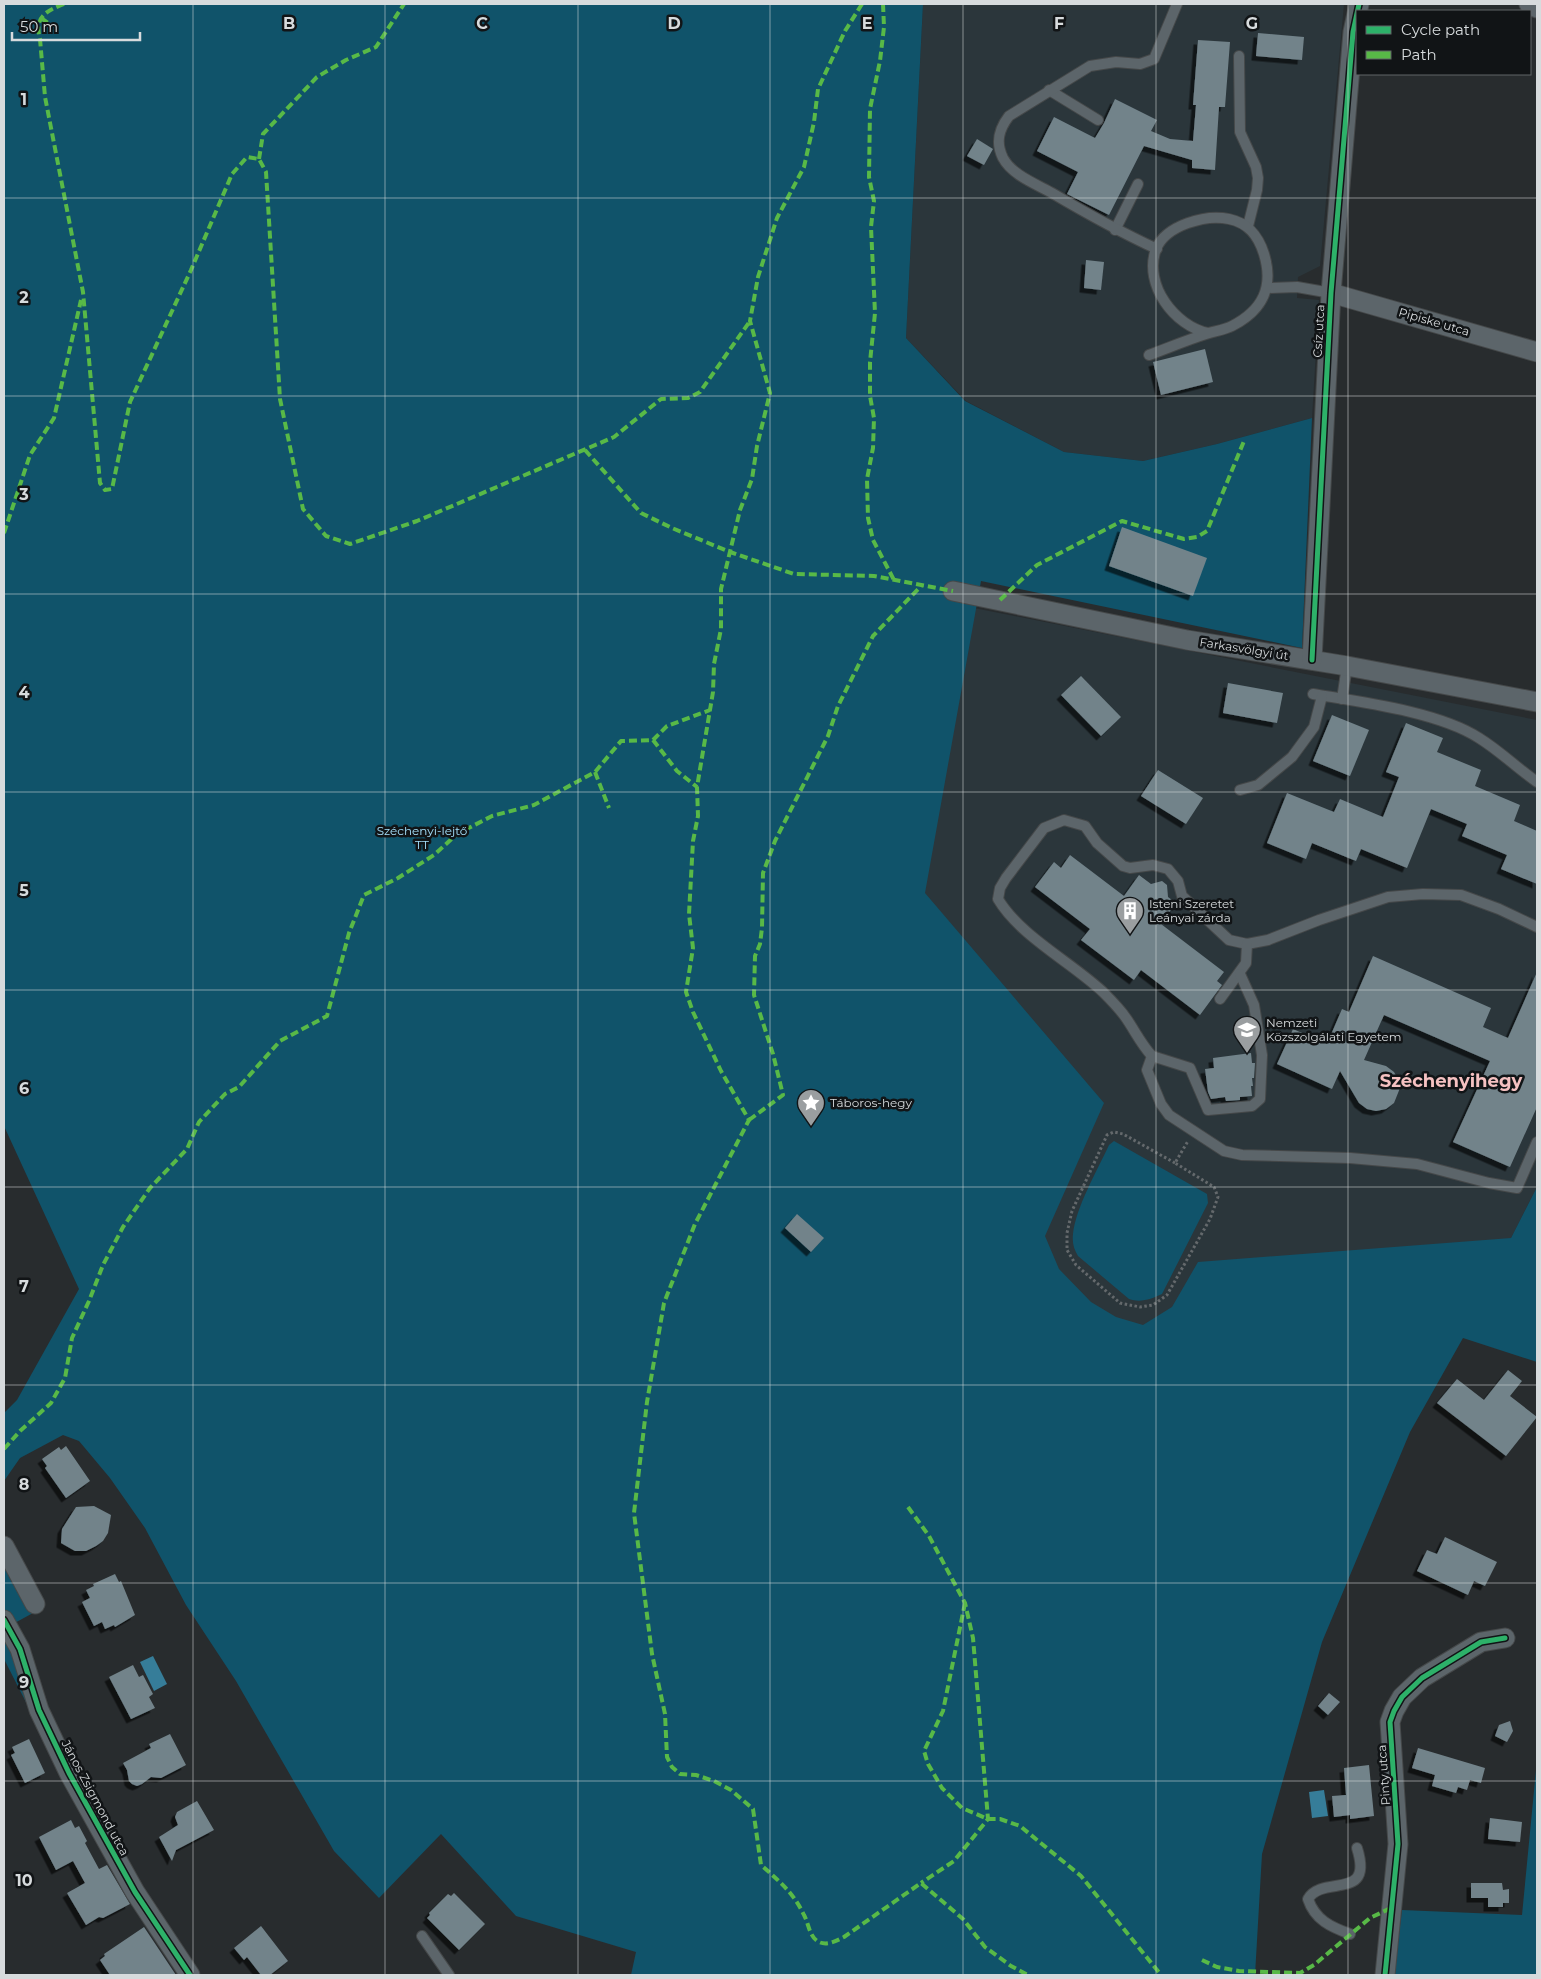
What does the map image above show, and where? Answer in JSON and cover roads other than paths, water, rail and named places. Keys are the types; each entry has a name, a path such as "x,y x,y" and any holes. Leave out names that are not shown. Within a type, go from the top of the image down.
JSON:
{"street":[{"path":"1529,4 1537,8"},
{"name":"Csíz utca","path":"1312,660 1331,293 1353,32 1356,18"},
{"name":"Pipiske utca","path":"1331,293 1537,352"},
{"name":"Farkasvölgyi út","path":"953,590 1187,640 1348,666 1537,702"},
{"path":"4,1546 34,1604"},
{"name":"János Zsigmond utca","path":"4,1620 20,1649 39,1710 69,1774 135,1892 190,1975"},
{"name":"Pinty utca","path":"1385,1975 1398,1844 1390,1722 1394,1710 1402,1697 1422,1678 1481,1642 1505,1638"}],"lane":[{"path":"1156,249 1115,230 1016,172 1003,158 998,141 1002,125 1009,116 1090,66 1116,62 1140,64 1154,59 1177,4"},
{"path":"1238,56 1240,132 1256,167 1258,178 1248,226"},
{"path":"1049,90 1098,120"},
{"path":"1115,230 1138,184"},
{"path":"1149,355 1231,326 1243,319 1257,306 1267,288 1268,269 1262,248 1248,226 1226,218 1202,218 1185,224 1172,232 1156,249 1155,277 1164,302 1185,323 1196,330 1208,333"},
{"path":"1267,288 1297,288 1331,293"},
{"path":"1342,699 1348,666"},
{"path":"1240,790 1258,785 1292,757 1314,727 1318,695 1445,722 1479,738 1537,782"},
{"path":"1240,974 1254,1005 1262,1055 1260,1099 1252,1106 1208,1110 1190,1068 1152,1056 1139,1040 1126,1018 1104,994 1082,974 1013,920 998,899 1000,888 1044,828 1064,820 1085,826 1097,843 1123,866 1130,868 1153,866 1168,869 1178,881 1182,896 1229,940 1247,944 1268,940 1318,920 1366,904 1388,897 1405,895 1461,895 1499,909 1537,927"},
{"path":"1220,999 1240,974 1246,963 1247,944"},
{"path":"1152,1056 1147,1070 1160,1104 1169,1115 1224,1150 1242,1155 1350,1158 1417,1164 1488,1183 1517,1188 1537,1142"},
{"path":"1350,1934 1333,1928 1318,1918 1308,1898 1318,1888 1340,1887 1351,1882 1359,1875 1361,1861 1357,1848"},
{"path":"422,1936 449,1975"}],"place":[{"name":"Isteni Szeretet Leányai zárda","path":"1130,935"},
{"name":"Nemzeti Közszolgálati Egyetem","path":"1247,1054"},
{"name":"Táboros-hegy","path":"811,1127"}],"district":[{"name":"Széchenyihegy","path":"1451,1081"}],"park label":[{"name":"Széchenyi-lejtő TT","path":"422,838"}]}
